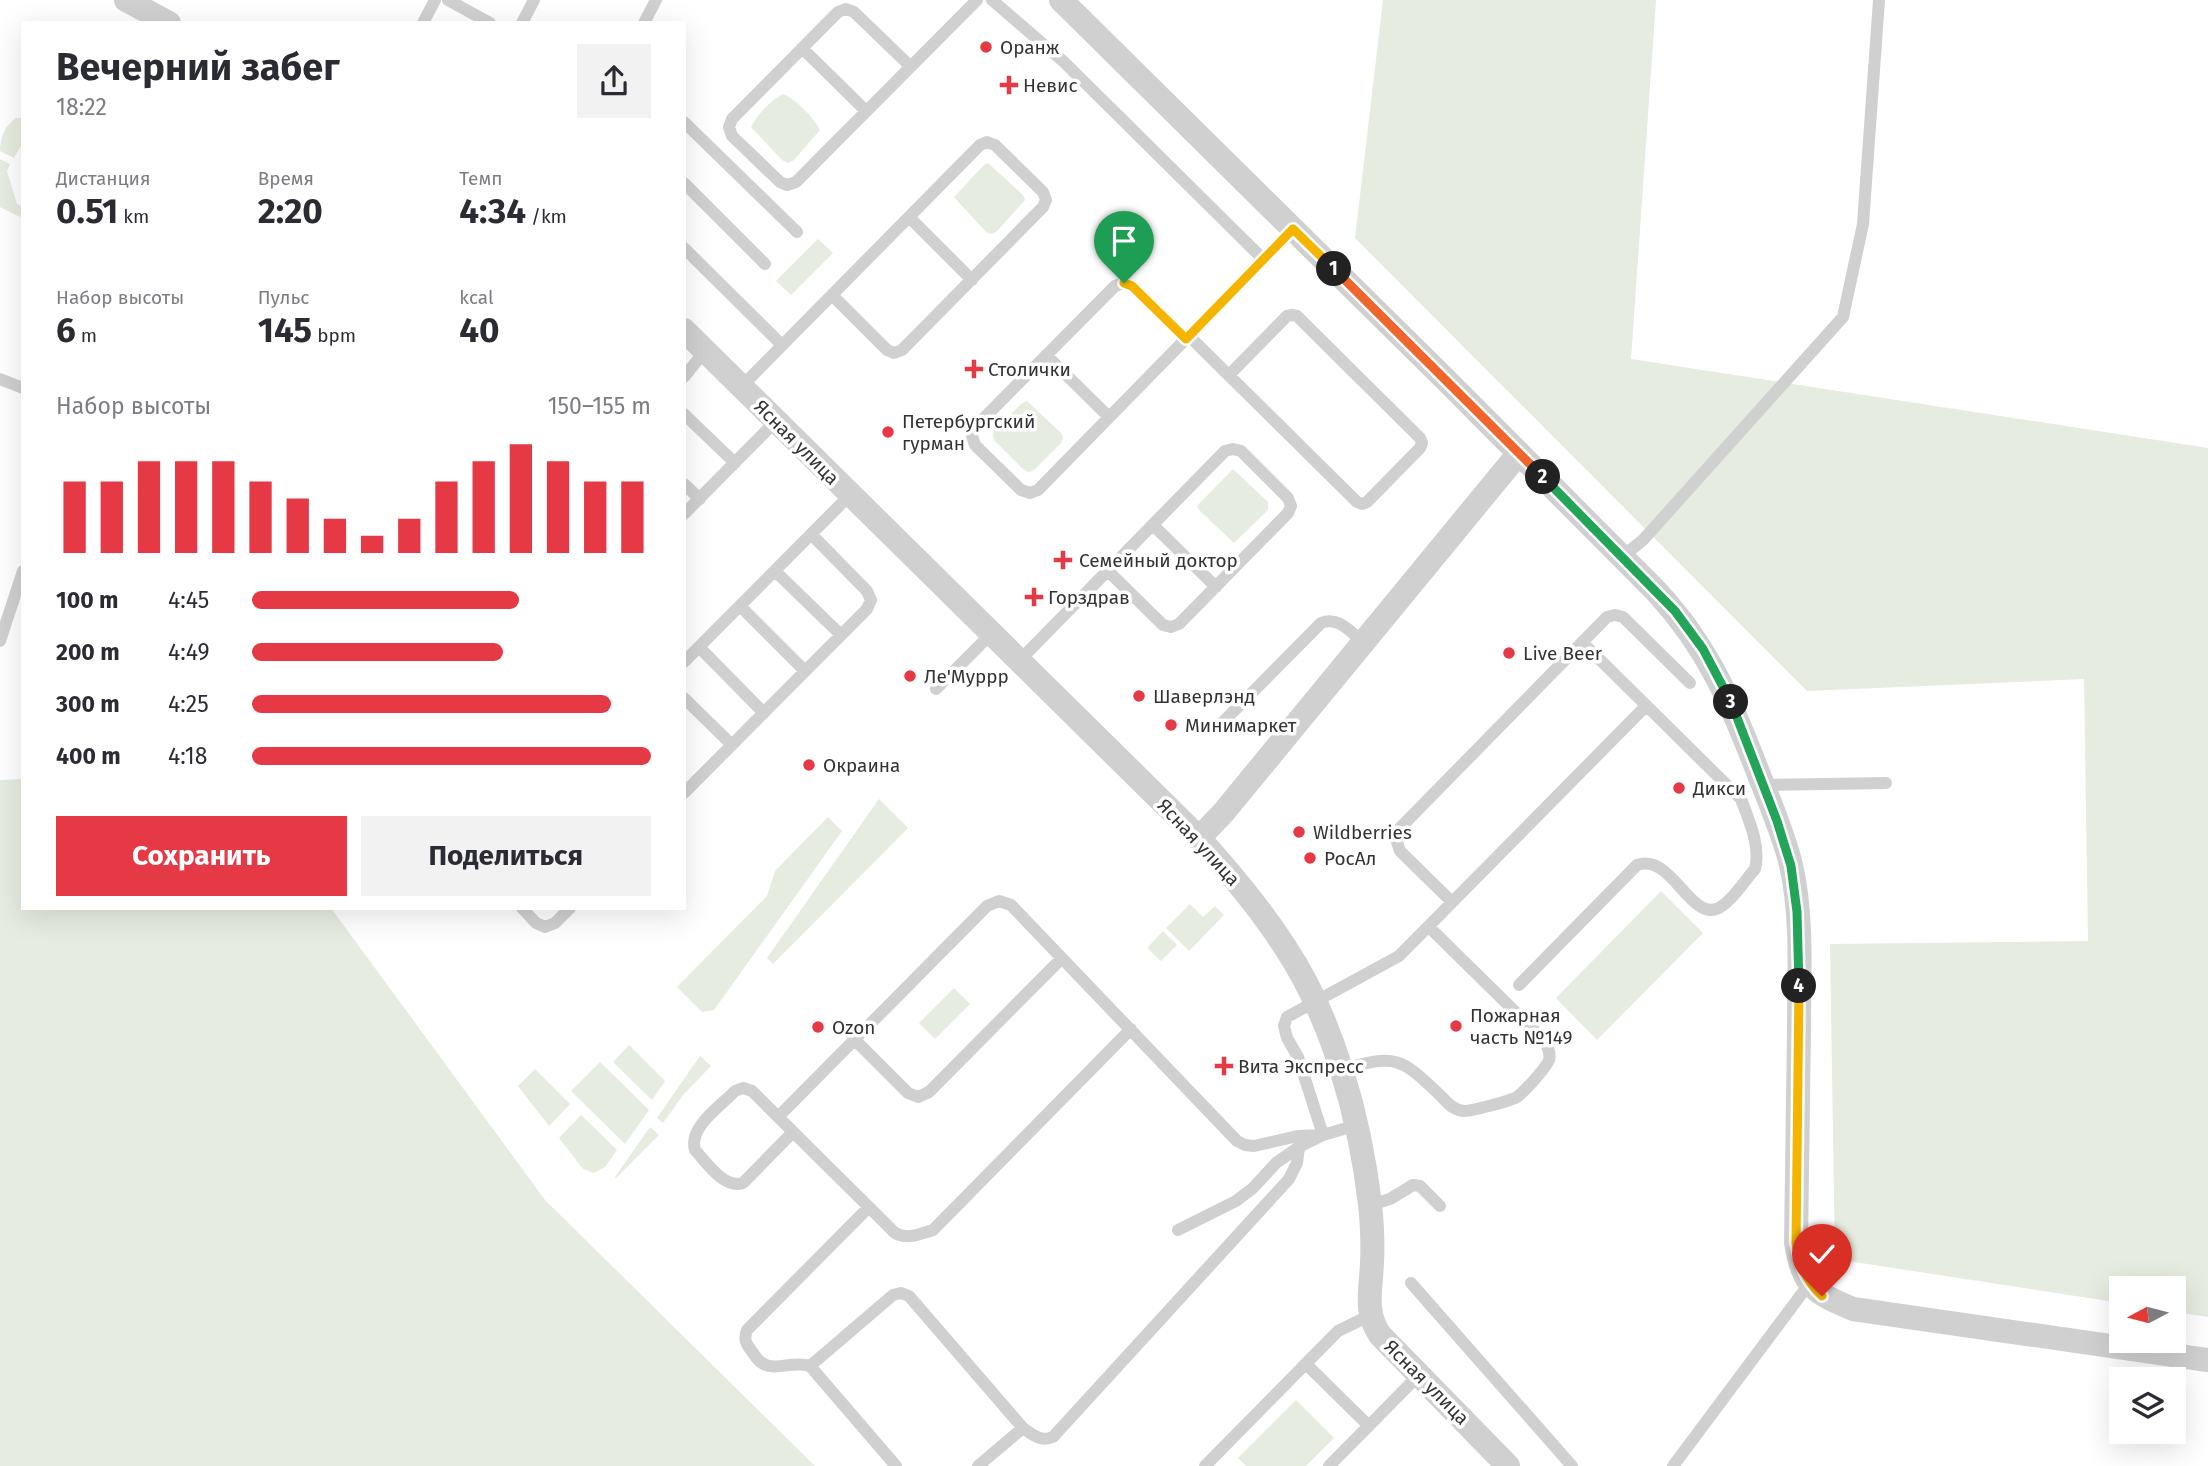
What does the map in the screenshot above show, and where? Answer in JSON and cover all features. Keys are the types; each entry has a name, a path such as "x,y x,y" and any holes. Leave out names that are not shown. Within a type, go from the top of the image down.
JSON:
{"street":[{"path":"126,0 165,21"},
{"path":"1061,0 1622,557 1675,611 1703,649 1733,705 1791,866 1797,912 1799,975 1796,1243 1800,1265 1809,1284 1822,1296 1853,1309 2208,1360"},
{"name":"Ясная улица","path":"686,332 1199,838 1246,892 1287,949 1332,1041 1341,1070 1357,1125 1370,1205 1371,1315 1380,1335 1420,1374 1501,1463"},
{"path":"1199,838 1223,813 1519,453"}],"lane":[{"path":"424,21 435,0"},
{"path":"447,0 486,21"},
{"path":"523,21 534,0"},
{"path":"645,21 656,0"},
{"path":"909,66 854,12 846,9 838,12 802,48 732,119 729,127 733,135 780,182 787,185 796,182 977,0"},
{"path":"992,0 1064,62 1264,260"},
{"path":"1622,557 1643,540 1843,317 1863,224 1879,0"},
{"path":"802,48 866,111"},
{"path":"686,124 797,232"},
{"path":"741,387 980,145 987,142 995,145 1043,192 1046,200 1043,207 902,350 894,353 887,350 832,295"},
{"path":"686,185 765,264"},
{"path":"909,217 972,280"},
{"path":"1229,375 1292,314 1420,438 1422,443 1367,502 1357,502 1229,375 1188,337 1132,286 1124,283 1115,286 1046,355 975,427 972,436 975,445 1021,490 1030,493 1038,490 1109,417 1188,337 1264,260 1293,229"},
{"path":"686,250 782,345"},
{"path":"686,375 705,351"},
{"path":"1046,355 1109,417"},
{"path":"0,379 21,387"},
{"path":"686,416 735,463"},
{"path":"686,512 776,421"},
{"path":"1019,661 1226,451 1241,451 1288,498 1291,506 1288,513 1179,624 1171,627 1163,625 1108,571"},
{"path":"686,486 699,499"},
{"path":"686,660 851,494"},
{"path":"1153,525 1216,587"},
{"path":"686,791 867,609 871,600 867,591 811,534"},
{"path":"775,571 841,635"},
{"path":"0,641 21,577"},
{"path":"740,606 805,671"},
{"path":"1452,902 1400,850 1396,839 1399,828 1607,617 1623,617 1690,683"},
{"path":"1219,726 1321,623 1337,621 1363,642"},
{"path":"936,689 991,634"},
{"path":"1519,985 1637,865 1647,861 1657,864 1700,907 1711,911 1722,906 1755,869 1757,861 1751,826 1741,799 1582,642"},
{"path":"699,647 764,713"},
{"path":"686,700 732,745"},
{"path":"1323,1135 1297,1057 1287,1038 1284,1026 1287,1017 1399,956 1646,706"},
{"path":"1763,785 1886,783"},
{"path":"778,1117 987,906 999,901 1011,905 1237,1141 1254,1146 1298,1136 1323,1135"},
{"path":"524,910 536,923 545,927 555,923 568,910"},
{"path":"1341,1070 1372,1060 1403,1064 1416,1072 1452,1108 1465,1111 1516,1097 1544,1068 1549,1059 1549,1049 1544,1040 1429,927"},
{"path":"855,1040 908,1093 918,1097 929,1092 1062,958"},
{"path":"793,1132 743,1183 735,1186 728,1183 695,1150 693,1144 696,1131 735,1091 743,1088 752,1091 895,1233 902,1237 911,1237 933,1230 1131,1029"},
{"path":"1178,1230 1236,1200 1253,1188 1276,1163 1299,1147 1323,1135 1357,1125"},
{"path":"810,1366 893,1295 901,1293 909,1296 1023,1428 1038,1438 1053,1437 1289,1179 1297,1163 1299,1147"},
{"path":"1370,1205 1384,1202 1413,1185 1420,1186 1440,1206"},
{"path":"869,1207 747,1329 745,1338 747,1346 762,1363 774,1367 800,1362 810,1366 896,1466"},
{"path":"1411,1283 1572,1466"},
{"path":"1673,1466 1809,1284"},
{"path":"1214,1463 1338,1331 1371,1315"},
{"path":"1306,1364 1369,1426"},
{"path":"1329,1466 1420,1374"},
{"path":"978,1466 1023,1428"}],"shaded area":[{"path":"1383,0 1656,0 1631,359 2208,448 2208,1317 2186,1314 2186,1276 2109,1276 2109,1301 1835,1259 1830,944 2088,941 2084,679 1807,691 1355,238"},
{"path":"783,94 804,109 820,130 794,160 788,163 751,127 765,108"},
{"path":"21,118 21,147 14,158 0,151 2,137 12,121"},
{"path":"0,159 10,164 7,171 17,204 21,206 20,217 0,207"},
{"path":"988,163 1023,195 1025,200 992,234 986,232 954,197"},
{"path":"818,239 833,253 791,295 776,281"},
{"path":"1027,401 1063,438 1034,470 1029,472 995,441 993,436 994,431"},
{"path":"1233,469 1268,502 1268,510 1234,543 1197,506"},
{"path":"21,779 21,910 332,910 545,1200 815,1466 0,1466 0,780"},
{"path":"879,799 908,828 773,964 767,958"},
{"path":"828,817 842,831 714,1010 702,1012 677,987 767,896 775,871"},
{"path":"1661,891 1703,933 1597,1040 1556,998"},
{"path":"1190,904 1203,917 1215,906 1224,915 1189,951 1166,928"},
{"path":"1163,931 1177,945 1161,961 1147,948"},
{"path":"954,988 970,1004 935,1039 919,1023"},
{"path":"629,1045 665,1081 652,1100 613,1062"},
{"path":"700,1056 711,1066 683,1095 663,1123 657,1118"},
{"path":"600,1062 649,1110 625,1144 571,1091"},
{"path":"535,1069 570,1104 549,1126 518,1086"},
{"path":"581,1115 617,1150 605,1167 594,1173 583,1169 559,1138"},
{"path":"650,1127 659,1135 616,1178 615,1177"},
{"path":"1296,1400 1334,1438 1306,1466 1246,1466 1238,1458"}],"place":[{"name":"Оранж","path":"986,47"},
{"name":"Невис","path":"1009,85"},
{"name":"Столички","path":"974,369"},
{"name":"Петербургский гурман","path":"888,432"},
{"name":"Семейный доктор","path":"1063,560"},
{"name":"Горздрав","path":"1034,597"},
{"name":"Live Beer","path":"1509,653"},
{"name":"Ле'Муррр","path":"910,676"},
{"name":"Шаверлэнд","path":"1139,696"},
{"name":"Минимаркет","path":"1171,725"},
{"name":"Окраина","path":"809,765"},
{"name":"Дикси","path":"1679,788"},
{"name":"Wildberries","path":"1299,832"},
{"name":"РосАл","path":"1310,858"},
{"name":"Пожарная чаcть №149","path":"1456,1026"},
{"name":"Ozon","path":"818,1027"},
{"name":"Вита Экспресс","path":"1224,1066"}],"route":[{"path":"1124,283 1132,286 1186,339 1293,229 1656,591 1675,611 1703,649 1733,705 1791,866 1797,912 1799,975 1796,1243 1800,1265 1809,1284 1822,1296"}]}
